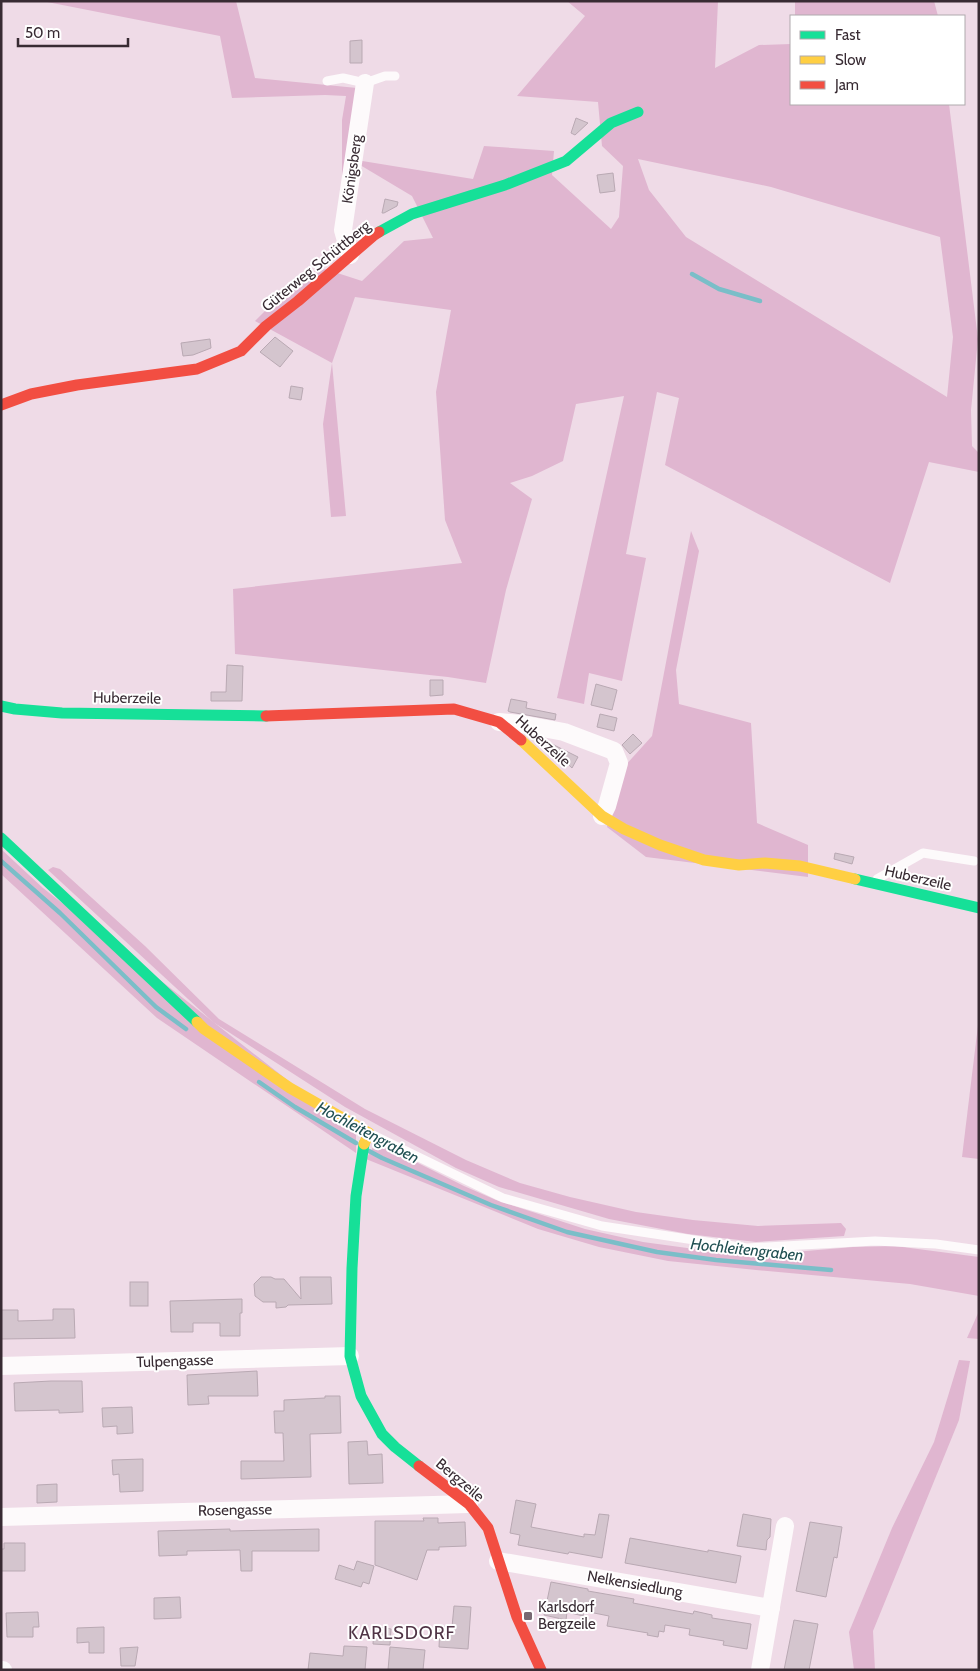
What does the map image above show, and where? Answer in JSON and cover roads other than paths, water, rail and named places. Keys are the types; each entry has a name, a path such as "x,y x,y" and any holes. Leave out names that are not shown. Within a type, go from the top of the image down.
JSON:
{"street":[{"name":"Königsberg","path":"350,255 343,230 365,83"},
{"name":"Güterweg Schüttberg","path":"1,405 30,394 197,369 241,351 266,326 374,236 412,214 504,185 566,162 611,123 638,112"},
{"name":"Huberzeile","path":"1,706 62,713 266,716 454,709 499,722 521,740 602,816 624,829 660,845 704,860 739,865 800,866 979,908"},
{"path":"499,722 564,732 614,751 619,763 607,806 602,816"},
{"path":"1,838 204,1030 290,1088 367,1136"},
{"name":"Bergzeile","path":"367,1136 361,1156 356,1196 350,1356 361,1396 382,1434 395,1447 469,1504 488,1528 517,1617 541,1670"},
{"name":"Tulpengasse","path":"1,1366 350,1356"},
{"name":"Rosengasse","path":"1,1517 469,1504"},
{"path":"760,1670 785,1526"},
{"name":"Nelkensiedlung","path":"498,1560 771,1608"}],"lane":[{"path":"327,81 343,78 365,83 385,76 395,76"},
{"path":"870,882 923,853 974,862"},
{"path":"367,1136 503,1198 602,1226 747,1248 876,1241 936,1244 979,1250"}],"waterway":[{"path":"692,274 719,289 760,301"},
{"name":"Hochleitengraben","path":"1,861 60,913 156,1007 186,1029"},
{"name":"Hochleitengraben","path":"259,1082 295,1107 356,1143"},
{"name":"Hochleitengraben","path":"369,1151 491,1205 567,1232 657,1252 716,1260 831,1270"}],"place":[{"name":"Karlsdorf Bergzeile","path":"528,1616"}],"district":[{"name":"KARLSDORF","path":"402,1633"}]}
